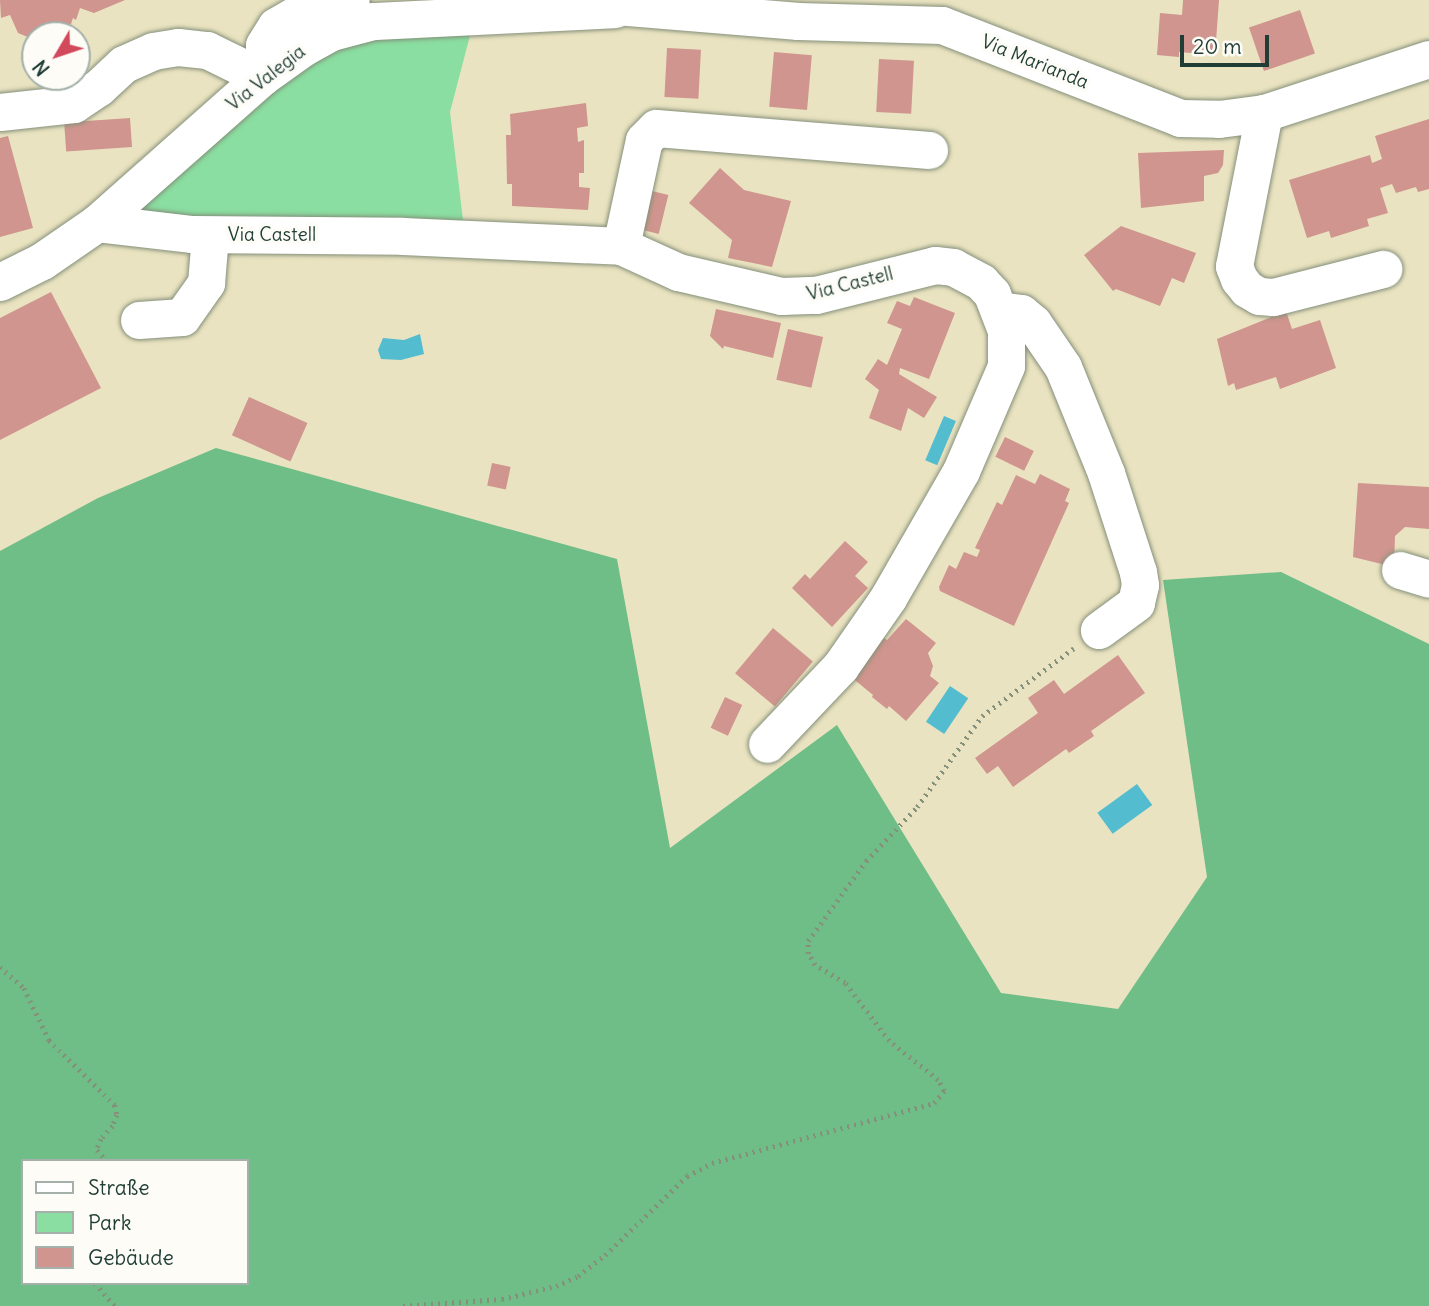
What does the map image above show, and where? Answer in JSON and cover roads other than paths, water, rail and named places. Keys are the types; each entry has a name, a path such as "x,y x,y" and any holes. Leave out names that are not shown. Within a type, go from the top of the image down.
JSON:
{"street":[{"path":"0,112 74,104 98,88 124,64 153,51 178,47 207,50 262,77 264,45 276,26 300,12 351,0"},
{"path":"586,0 628,7"},
{"name":"Via Valegia","path":"0,282 42,261 97,223 262,77 304,47 331,32 373,20 454,14 602,12 628,7"},
{"name":"Via Marianda","path":"628,7 798,21 942,26 1180,118 1219,119 1264,113 1429,59"},
{"path":"1264,113 1234,266 1238,279 1247,289 1259,296 1273,297 1383,269"},
{"path":"621,246 644,140 646,134 656,128 929,150"},
{"name":"Via Castell","path":"97,223 147,231 210,234 403,236 621,246 678,272 781,296 816,295 919,267 953,267 981,282 999,310 1006,331 1006,366 961,471 888,598 840,667 767,744"},
{"path":"139,320 181,317 206,283 210,234"},
{"path":"999,310 1021,313 1033,323 1063,368 1106,473 1138,572 1140,585 1136,603 1099,630"}],"water":[{"path":"420,334 424,354 401,360 381,359 378,350 383,338 404,340"},
{"path":"944,416 956,421 937,465 925,460"},
{"path":"950,686 968,698 944,734 926,722"},
{"path":"1137,784 1152,805 1113,834 1097,813"}]}
